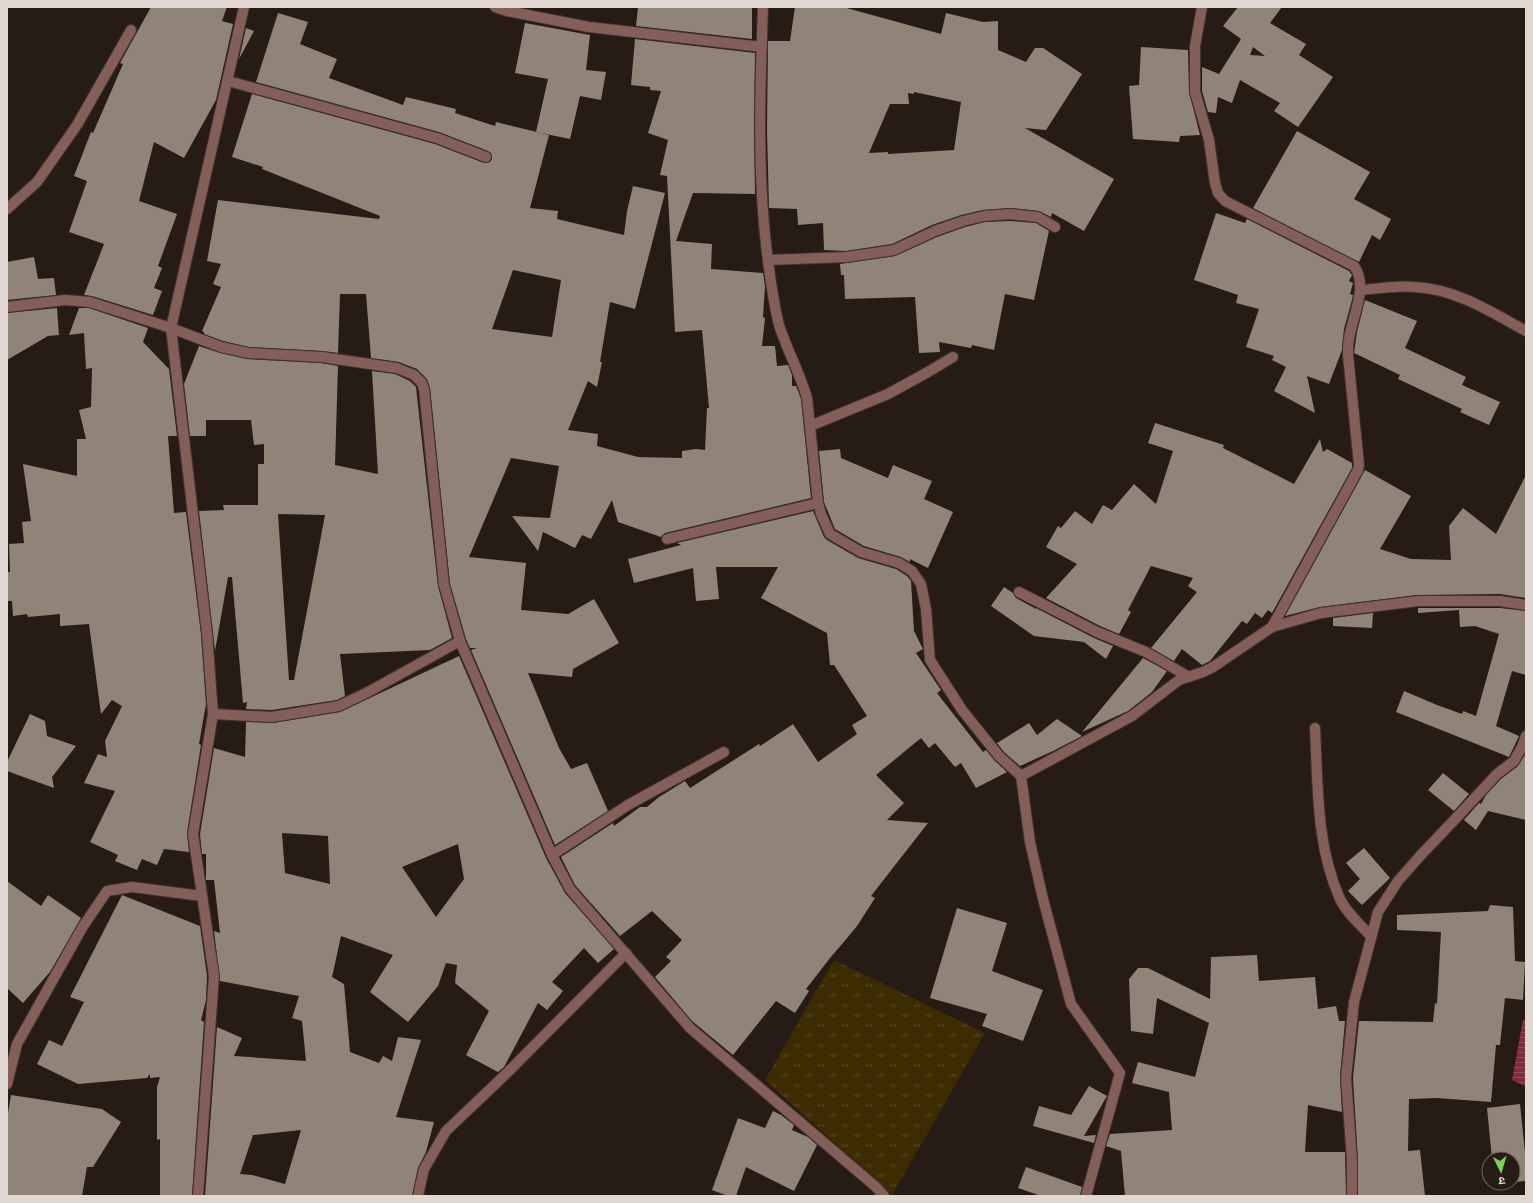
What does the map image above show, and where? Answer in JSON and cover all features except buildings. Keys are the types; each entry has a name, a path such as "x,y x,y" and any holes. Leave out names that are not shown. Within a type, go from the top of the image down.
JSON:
{"street":[{"path":"198,1196 214,976 193,834 213,714 207,633 172,328 244,7"},
{"path":"495,7 507,11 589,27 762,47"},
{"path":"763,7 760,121 762,214 771,284 779,325 804,385 807,398 818,503 830,534 862,552 899,562 912,571 921,584 926,609 930,660 962,710 999,756 1021,776 1032,850 1043,899 1071,1004 1120,1073 1086,1196"},
{"path":"1202,7 1195,46 1196,92 1200,112 1209,140 1218,193 1225,201 1354,266 1358,271 1360,290 1349,339 1348,355 1359,465 1358,470 1272,627"},
{"path":"7,209 37,182 77,124 131,30"},
{"path":"228,81 437,138 486,157"},
{"path":"768,260 847,256 894,250 935,231 963,221 984,216 1010,214 1038,217 1055,227"},
{"path":"1360,290 1415,286 1448,292 1481,306 1526,331"},
{"path":"7,307 65,300 90,302 172,328 220,347 248,353 322,357 397,368 414,375 422,383 424,389 444,585 460,641 552,856 570,889 690,1028 876,1187 884,1196"},
{"path":"810,426 888,394 953,357"},
{"path":"667,538 818,503"},
{"path":"1019,592 1097,632 1146,652 1189,677"},
{"path":"1021,776 1132,716 1179,680 1213,667 1272,627 1321,613 1418,601 1500,601 1526,605"},
{"path":"213,714 272,717 339,706 368,692 460,641"},
{"path":"1315,728 1320,824 1329,869 1341,900 1355,920 1371,936"},
{"path":"1352,1196 1352,1161 1346,1078 1354,1002 1378,912 1398,882 1497,774 1514,761 1526,736"},
{"path":"552,856 628,805 724,752"},
{"path":"7,1084 17,1044 82,928 107,891 132,887 202,896"},
{"path":"418,1196 424,1169 446,1131 626,953"}],"green space":[{"path":"834,960 985,1033 892,1195 765,1080"}],"shaded area":[{"path":"1523,1020 1526,1020 1526,1096 1525,1086 1512,1080"}]}
